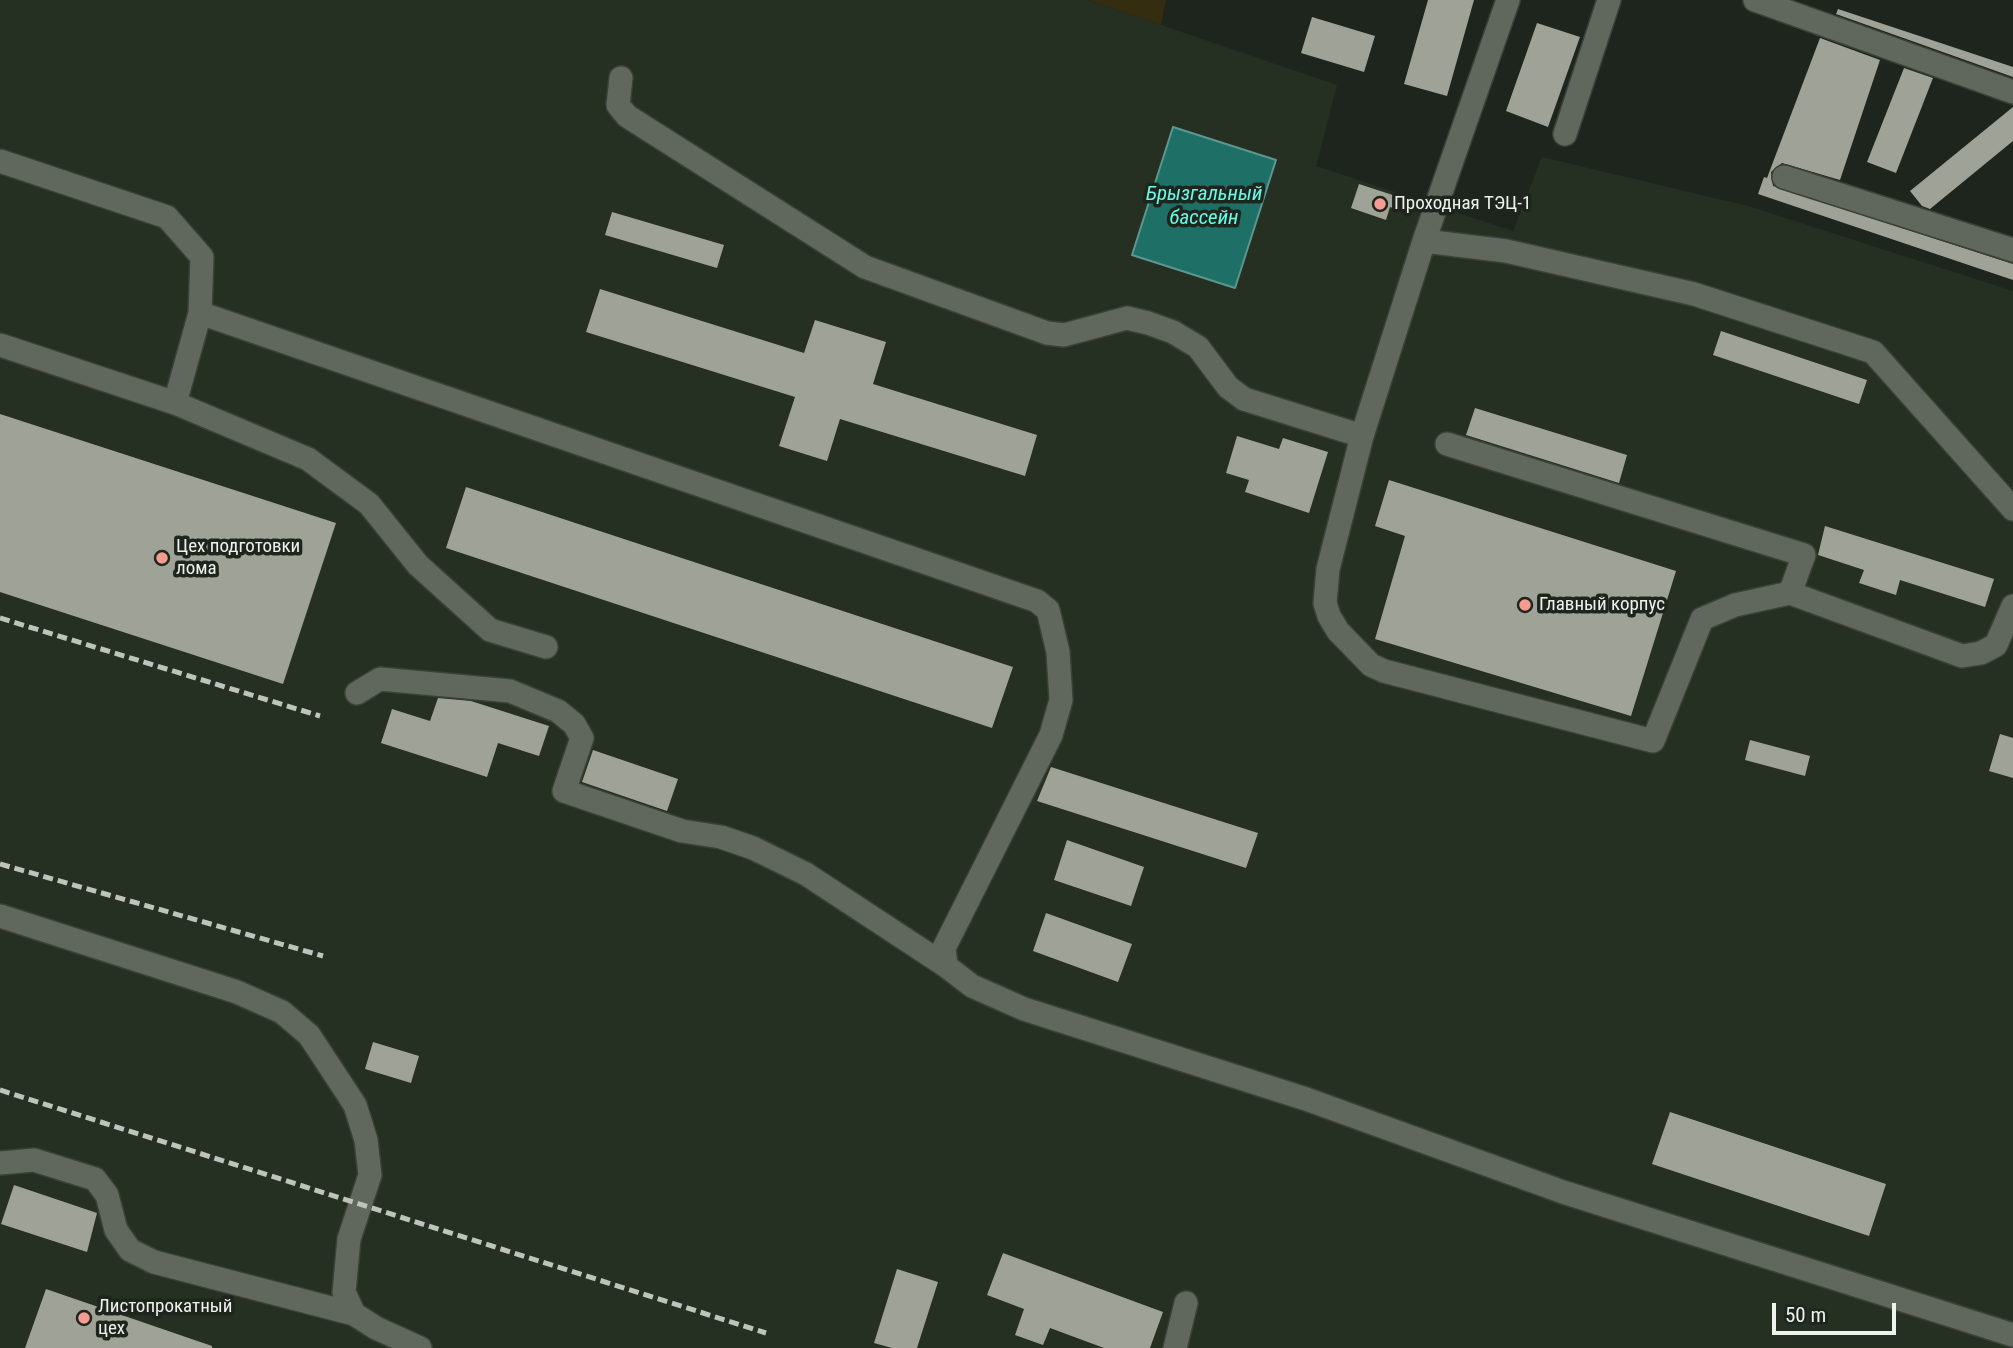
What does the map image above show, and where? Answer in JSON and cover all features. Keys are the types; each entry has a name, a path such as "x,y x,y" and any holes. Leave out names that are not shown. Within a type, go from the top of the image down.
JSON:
{"lane":[{"path":"1508,0 1424,241 1362,436 1328,569 1325,603 1338,631 1371,665 1384,671 1653,741 1702,620 1735,605 1790,593 1962,656 1981,653 1996,645 2013,606"},
{"path":"1565,134 1609,0"},
{"path":"1755,0 2013,92"},
{"path":"621,78 618,105 627,116 864,267 1033,330 1064,335 1127,318 1148,323 1173,332 1198,347 1228,387 1244,399 1362,436"},
{"path":"0,161 167,217 202,257 200,313 175,403"},
{"path":"1784,177 2013,250"},
{"path":"1424,241 1506,251 1694,295 1873,352 2013,509"},
{"path":"200,313 1037,601 1048,610 1058,652 1061,700 1051,735 944,948 946,966"},
{"path":"0,345 175,403 308,459 369,504 418,565 490,630 545,647"},
{"path":"1447,444 1804,555 1790,593"},
{"path":"357,693 380,679 510,691 558,711 574,724 582,738 564,791 682,831 722,837 753,848 806,874 972,986 1024,1010 1306,1100 1563,1192 2013,1335"},
{"path":"0,916 237,992 282,1012 309,1035 355,1105 366,1140 370,1175 349,1239 344,1272 344,1292 354,1314"},
{"path":"0,1163 34,1160 95,1179 107,1195 116,1230 130,1250 154,1262 354,1314 376,1328 420,1348"},
{"path":"1175,1348 1186,1303"}],"shaded area":[{"path":"0,0 1088,0 1337,85 1316,166 1513,231 1542,157 1748,206 2013,291 2013,1348 0,1348"},
{"path":"1088,0 1166,0 1161,25"}],"water":[{"name":"Брызгальный бассейн","path":"1173,127 1276,160 1235,288 1132,255"}],"building":[{"path":"1428,0 1474,0 1447,96 1404,84"},
{"path":"1838,9 2013,67 2013,77 1836,14"},
{"path":"1312,17 1375,36 1364,72 1301,53"},
{"path":"1537,23 1580,37 1548,127 1506,111"},
{"path":"1820,38 1880,60 1840,180 1782,163 1771,172 1773,186 2013,264 2013,280 1758,194 1764,177 1767,178"},
{"path":"1904,68 1933,78 1896,173 1867,162"},
{"path":"2013,107 2013,141 1930,209 1922,206 1910,191"},
{"name":"Проходная ТЭЦ-1","path":"1359,184 1408,200 1404,212 1390,207 1386,220 1351,208"},
{"path":"612,212 724,245 717,268 605,235"},
{"path":"600,289 804,353 815,320 886,342 873,384 1037,435 1025,476 840,419 827,461 779,446 795,397 586,332"},
{"path":"1721,331 1867,380 1859,404 1713,355"},
{"path":"1475,408 1627,455 1619,483 1466,435"},
{"name":"Цех подготовки лома","path":"0,414 336,523 283,684 0,592"},
{"path":"1237,436 1279,449 1283,438 1328,452 1309,513 1245,492 1249,480 1226,473"},
{"name":"Главный корпус","path":"1389,480 1676,571 1631,716 1375,639 1405,536 1375,526"},
{"path":"466,487 1013,667 992,728 446,548"},
{"path":"1825,526 1994,579 1985,607 1900,580 1896,595 1859,583 1864,570 1818,555"},
{"path":"438,698 471,701 549,726 539,756 498,743 487,777 381,743 392,709 430,721"},
{"path":"2000,734 2013,738 2013,778 1989,771"},
{"path":"1750,740 1810,756 1805,776 1745,760"},
{"path":"593,750 678,779 667,811 582,782"},
{"path":"1051,767 1258,833 1246,868 1037,801"},
{"path":"1067,840 1144,867 1131,906 1054,880"},
{"path":"1046,913 1132,944 1118,982 1033,951"},
{"path":"373,1042 419,1056 411,1083 365,1069"},
{"path":"1670,1112 1886,1184 1869,1236 1652,1164"},
{"path":"14,1185 97,1213 87,1252 1,1224"},
{"path":"1003,1253 1163,1312 1150,1348 1104,1348 1050,1328 1043,1345 1015,1335 1024,1309 987,1295"},
{"path":"897,1269 938,1282 917,1348 892,1348 874,1343"},
{"name":"Листопрокатный цех","path":"46,1289 212,1346 212,1348 25,1348"}],"railway":[{"path":"0,618 320,716"},
{"path":"0,864 323,956"},
{"path":"0,1090 766,1333"}],"place":[{"name":"Проходная ТЭЦ-1","path":"1380,204"},
{"name":"Цех подготовки лома","path":"162,558"},
{"name":"Главный корпус","path":"1525,605"},
{"name":"Листопрокатный цех","path":"84,1318"}]}
